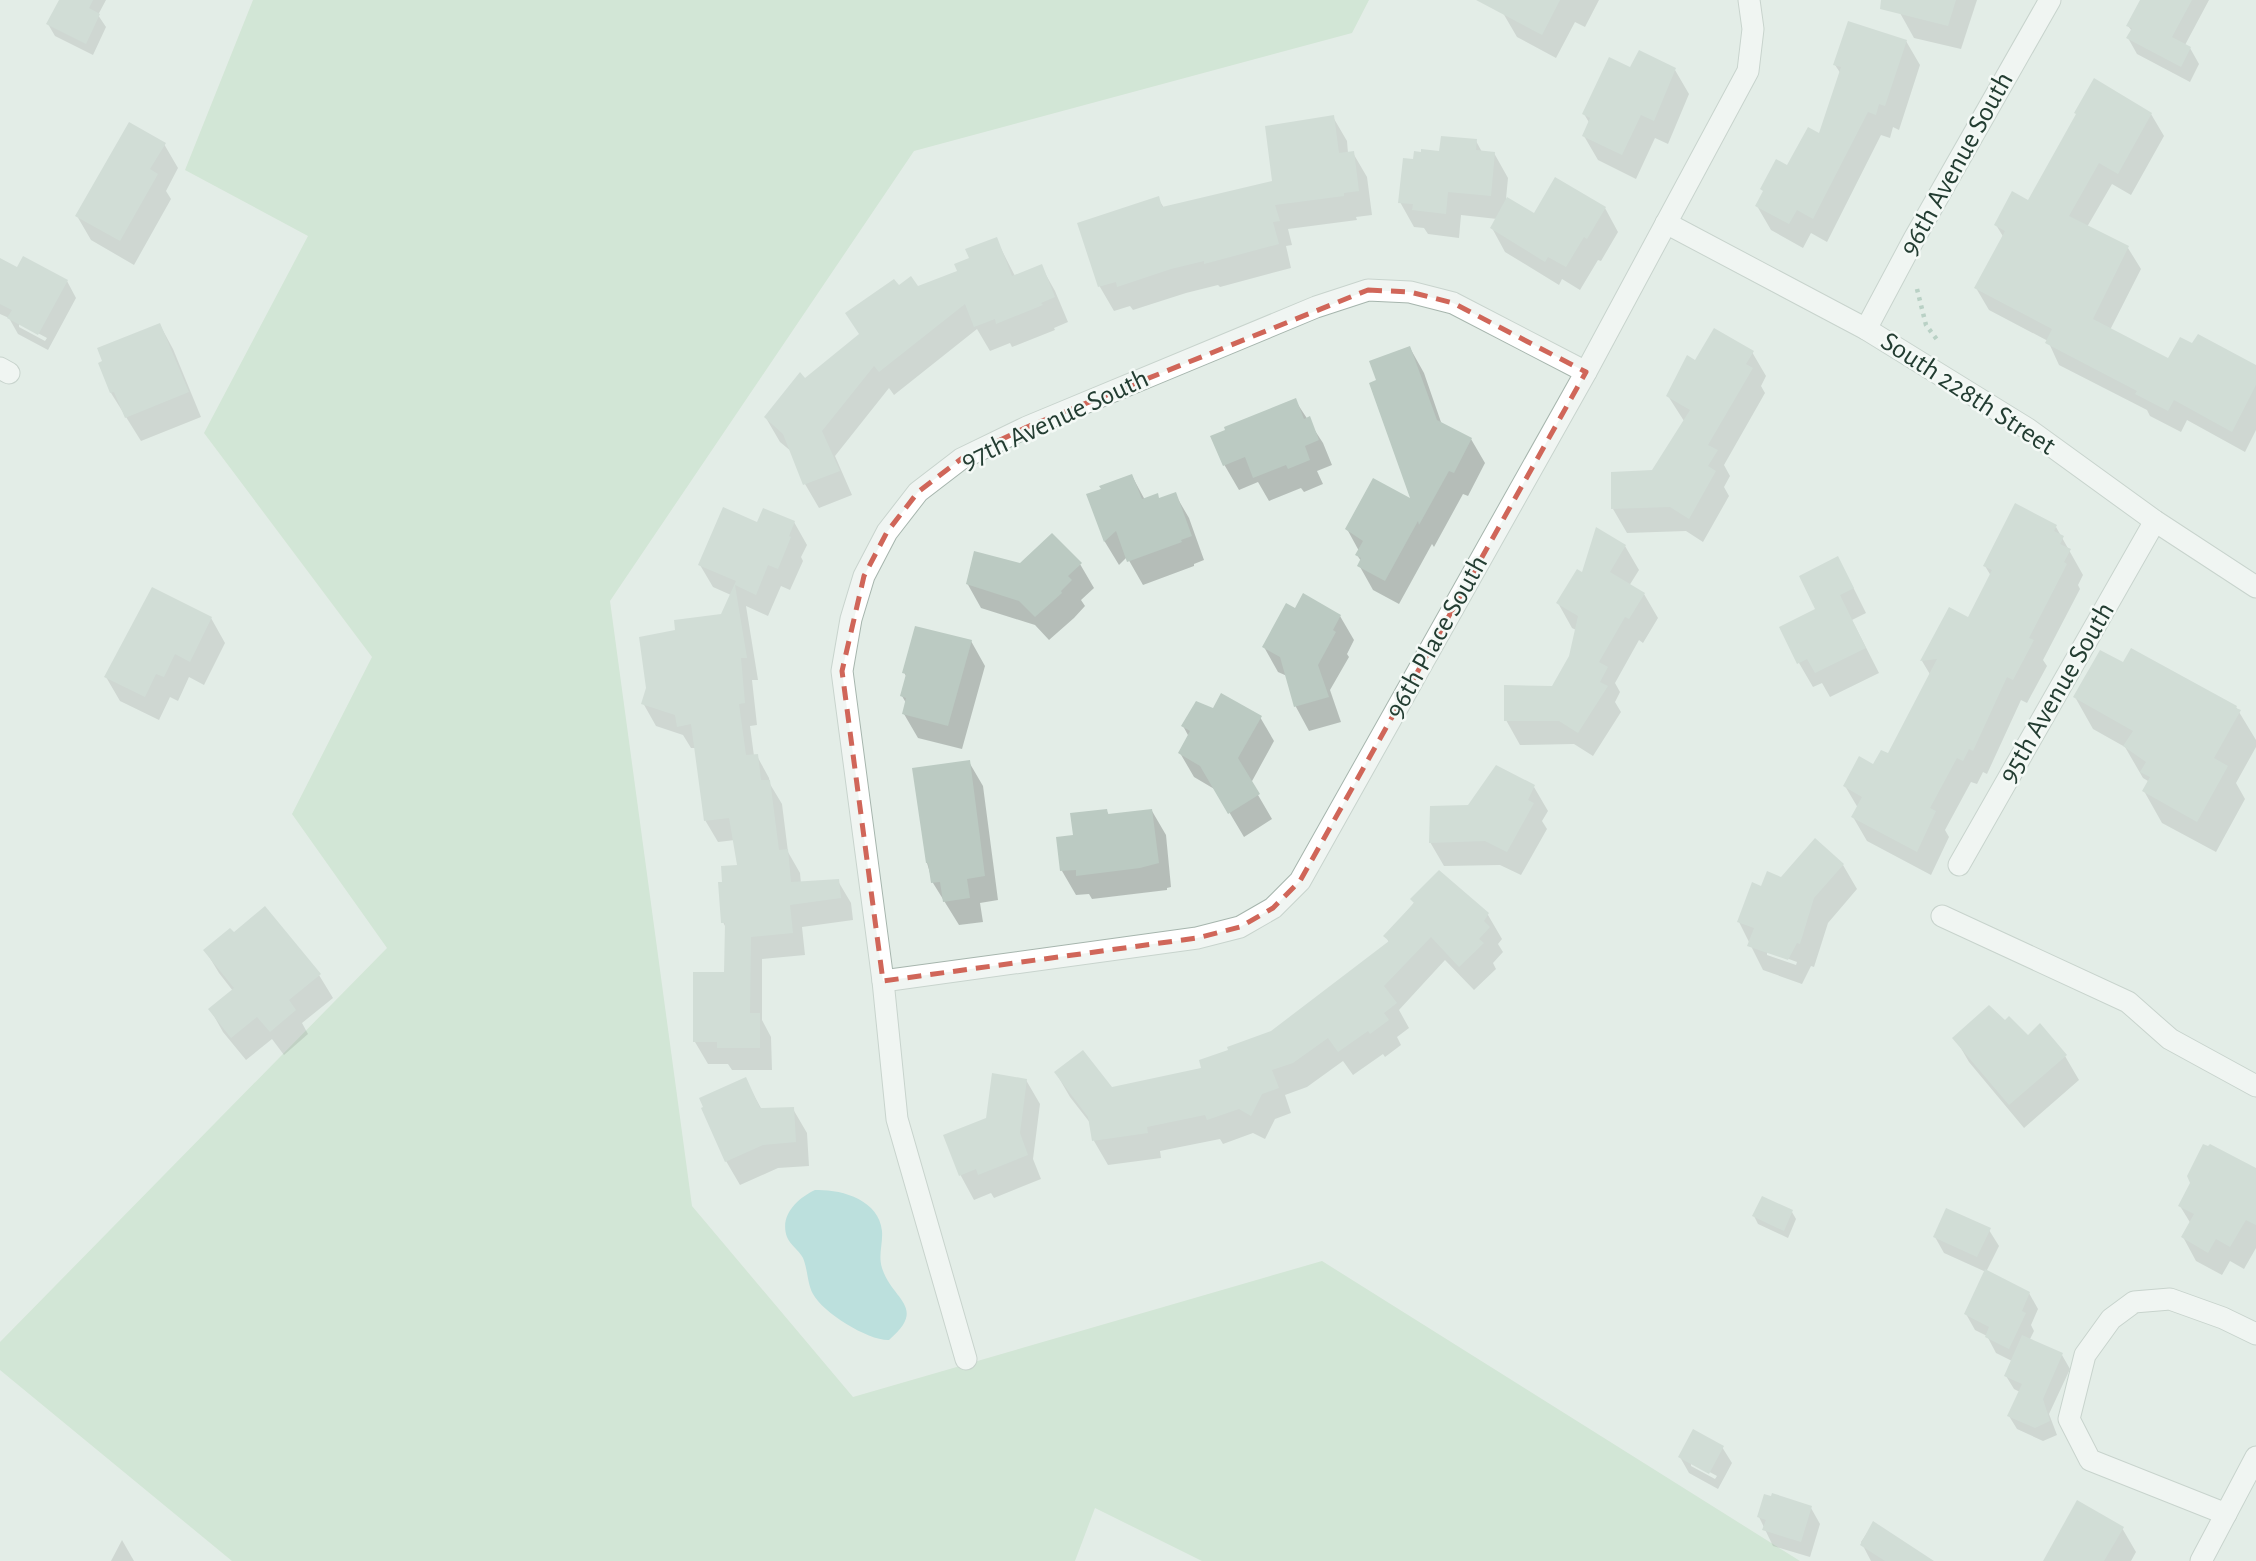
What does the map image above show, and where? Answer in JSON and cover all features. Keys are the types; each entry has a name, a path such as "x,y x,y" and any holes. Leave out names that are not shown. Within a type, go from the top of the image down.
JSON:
{"street":[{"name":"96th Place South","path":"883,981 1197,938 1240,927 1273,908 1300,881 1586,372 1748,71 1754,29 1749,0"},
{"name":"96th Avenue South","path":"1866,329 2050,0"},
{"name":"South 228th Street","path":"1666,223 1866,329 2028,429 2155,521 2256,587"},
{"name":"97th Avenue South","path":"966,1359 897,1119 883,981 842,671 851,619 864,576 887,532 918,492 961,460 1027,427 1316,307 1368,290 1410,292 1453,303 1586,372"},
{"name":"95th Avenue South","path":"1959,865 2155,521"},
{"path":"1942,916 2128,1002 2170,1039 2256,1086"},
{"path":"2226,1514 2090,1460 2069,1419 2085,1355 2111,1319 2134,1302 2170,1299 2256,1334"},
{"path":"2201,1561 2256,1457"}],"path":[{"path":"1914,239 1918,300 1926,325 1945,346"}],"highlighted area":[{"path":"1368,290 1410,292 1453,303 1586,372 1300,881 1273,908 1240,927 1197,938 883,981 842,671 864,576 887,532 918,492 961,459 1027,427"}],"green space":[{"path":"253,0 1369,0 1352,33 914,151 610,601 692,1206 853,1397 1322,1261 1800,1561 1202,1561 1095,1508 1075,1561 232,1561 0,1370 0,1342 387,948 292,814 372,657 204,433 308,236 185,170"}],"water":[{"path":"815,1190 836,1191 857,1198 874,1211 879,1220 882,1231 882,1268 907,1311 900,1329 889,1340 870,1336 847,1325 826,1309 813,1294 803,1258 788,1240 785,1229 792,1208"}],"building":[{"path":"59,0 93,0 89,8 100,14 86,44 46,24"},
{"path":"1476,0 1560,0 1542,35"},
{"path":"1881,0 1956,0 1948,26 1880,9"},
{"path":"2140,0 2192,0 2172,37 2191,47 2181,67 2126,38 2132,28 2126,26"},
{"path":"1848,21 1907,40 1885,106 1879,104 1876,115 1868,112 1813,219 1797,210 1789,224 1755,206 1763,191 1760,189 1776,159 1787,165 1808,127 1819,133 1841,67 1833,65"},
{"path":"1639,50 1676,68 1654,121 1641,115 1622,155 1582,136 1590,118 1582,114 1609,57 1630,67"},
{"path":"2094,78 2152,113 2118,174 2099,163 2069,216 2129,246 2093,319 2168,358 2180,337 2192,343 2198,334 2256,365 2256,385 2232,432 2174,400 2168,411 2135,394 2137,391 2045,343 2052,329 1974,288 2005,231 1994,225 2012,191 2028,200"},
{"path":"1334,115 1339,153 1354,151 1359,191 1344,193 1344,196 1275,205 1280,221 1273,222 1279,244 1204,264 1204,261 1171,269 1117,287 1116,282 1098,287 1077,223 1159,196 1162,207 1272,181 1265,126"},
{"path":"129,122 166,143 150,169 158,174 120,241 75,216"},
{"path":"1441,136 1477,139 1476,150 1495,152 1491,196 1448,192 1446,214 1412,210 1413,204 1398,203 1403,158 1413,159 1414,151 1421,152 1421,149 1439,151"},
{"path":"1555,177 1606,207 1566,267 1548,257 1545,262 1490,228 1507,197 1534,213"},
{"path":"997,237 1012,276 1042,264 1055,297 1041,303 1043,305 996,324 995,319 974,327 965,304 879,372 874,366 822,431 840,471 803,485 783,434 764,417 800,372 805,378 859,334 845,313 894,279 899,285 911,276 918,286 957,271 954,264 969,258 965,249"},
{"path":"23,256 68,280 38,335 7,318 12,310 0,304 0,258 17,267"},
{"path":"160,323 189,392 125,418 114,392 110,393 98,363 102,361 97,348"},
{"path":"1714,328 1754,351 1746,364 1753,368 1708,445 1718,450 1708,466 1716,471 1689,519 1670,507 1611,509 1611,472 1652,470 1690,410 1666,396 1687,355 1695,360"},
{"path":"1410,346 1437,420 1472,438 1454,473 1449,471 1419,525 1418,521 1385,581 1357,566 1361,558 1355,555 1363,541 1345,529 1373,478 1410,498 1369,383 1376,380 1369,361"},
{"path":"1296,398 1304,419 1310,416 1319,440 1305,446 1310,460 1288,469 1286,465 1253,478 1245,457 1223,466 1210,436 1225,430 1224,427"},
{"path":"1132,474 1142,499 1158,493 1159,498 1176,492 1192,536 1127,562 1116,531 1104,542 1086,494 1101,489 1099,486"},
{"path":"2015,503 2057,525 2054,531 2064,536 2060,544 2071,549 2064,562 2067,564 2029,638 2034,640 2013,680 2007,677 1973,751 1969,749 1963,761 1957,758 1930,808 1936,811 1917,852 1851,817 1862,797 1843,786 1859,756 1873,764 1881,750 1888,753 1937,659 1920,661 1949,607 1968,617 1992,570 1983,566"},
{"path":"723,507 757,522 763,508 795,521 778,569 768,565 756,595 735,585 747,658 741,658 745,703 739,704 746,755 758,754 761,780 770,780 779,850 788,849 791,882 839,879 841,898 790,905 793,933 751,937 750,1013 760,1013 760,1048 717,1048 717,1042 693,1042 693,972 724,972 725,923 721,923 718,882 722,882 721,866 737,865 729,818 704,821 691,724 677,727 675,715 641,704 646,688 639,637 675,630 674,620 721,614 736,581 698,565"},
{"path":"1596,527 1626,545 1610,572 1645,593 1629,619 1625,617 1599,662 1608,667 1600,682 1608,686 1578,733 1559,721 1504,721 1504,685 1552,686 1569,656 1578,616 1556,603 1577,569 1582,572"},
{"path":"1052,533 1082,563 1068,576 1072,580 1062,593 1035,617 1019,601 966,584 974,551 1020,563"},
{"path":"1838,556 1854,588 1840,595 1866,648 1815,673 1807,659 1797,664 1779,627 1815,609 1799,576"},
{"path":"152,587 212,617 190,662 175,654 164,677 156,674 145,697 104,677"},
{"path":"1303,593 1341,615 1333,630 1336,632 1318,665 1329,697 1294,707 1280,657 1262,647 1286,603 1295,608"},
{"path":"915,626 972,640 948,726 902,714 906,698 900,696 906,674 902,673"},
{"path":"2131,648 2241,710 2214,758 2228,766 2197,822 2142,791 2150,777 2140,772 2146,762 2123,746 2133,731 2073,697 2100,650 2123,662"},
{"path":"1221,693 1262,716 1238,758 1260,794 1228,814 1200,766 1178,753 1190,731 1181,726 1196,701 1213,708"},
{"path":"970,760 985,876 967,879 970,898 943,902 940,882 931,883 926,863 912,768"},
{"path":"1496,765 1535,785 1528,800 1534,803 1507,852 1485,841 1429,843 1430,806 1468,805"},
{"path":"1107,809 1108,814 1152,809 1159,863 1076,876 1076,870 1060,871 1056,837 1073,835 1070,813"},
{"path":"1815,838 1844,864 1814,898 1800,944 1797,943 1788,960 1747,946 1754,928 1737,922 1752,882 1761,886 1767,871 1781,877"},
{"path":"1439,870 1489,913 1484,921 1490,927 1479,939 1484,943 1459,967 1431,937 1384,986 1397,1003 1384,1013 1389,1020 1338,1052 1328,1038 1293,1063 1272,1070 1279,1088 1262,1094 1251,1116 1239,1109 1207,1120 1205,1115 1147,1127 1148,1133 1092,1141 1088,1117 1054,1072 1083,1050 1112,1087 1201,1068 1199,1060 1271,1031 1389,941 1383,936 1414,903 1410,899"},
{"path":"265,906 321,974 289,1000 296,1010 270,1032 257,1017 231,1038 208,1009 234,988 203,950 230,928 234,932"},
{"path":"1989,1005 2005,1020 2009,1016 2028,1035 2040,1023 2067,1055 2009,1105 1952,1038"},
{"path":"992,1073 1027,1079 1020,1133 1028,1155 978,1175 976,1169 959,1176 943,1135 986,1118"},
{"path":"746,1077 760,1108 794,1107 796,1142 763,1145 725,1162 699,1098"},
{"path":"2203,1144 2210,1144 2256,1168 2256,1225 2246,1220 2230,1247 2216,1239 2208,1253 2181,1237 2194,1214 2178,1206 2190,1183 2187,1176"},
{"path":"1762,1196 1793,1210 1784,1231 1752,1216"},
{"path":"1946,1208 1991,1228 1977,1257 1933,1237"},
{"path":"1985,1269 2030,1292 2022,1311 2026,1313 2009,1349 1985,1337 1989,1327 1964,1314"},
{"path":"2022,1335 2063,1353 2043,1399 2050,1421 2035,1428 2007,1416 2022,1384 2004,1376"},
{"path":"1693,1429 1724,1446 1709,1474 1678,1457"},
{"path":"1772,1493 1812,1506 1801,1542 1762,1530 1766,1520 1757,1517 1764,1494 1771,1496"},
{"path":"2077,1500 2124,1527 2104,1561 2043,1561"},
{"path":"1873,1521 1934,1561 1885,1561 1860,1545"}]}
